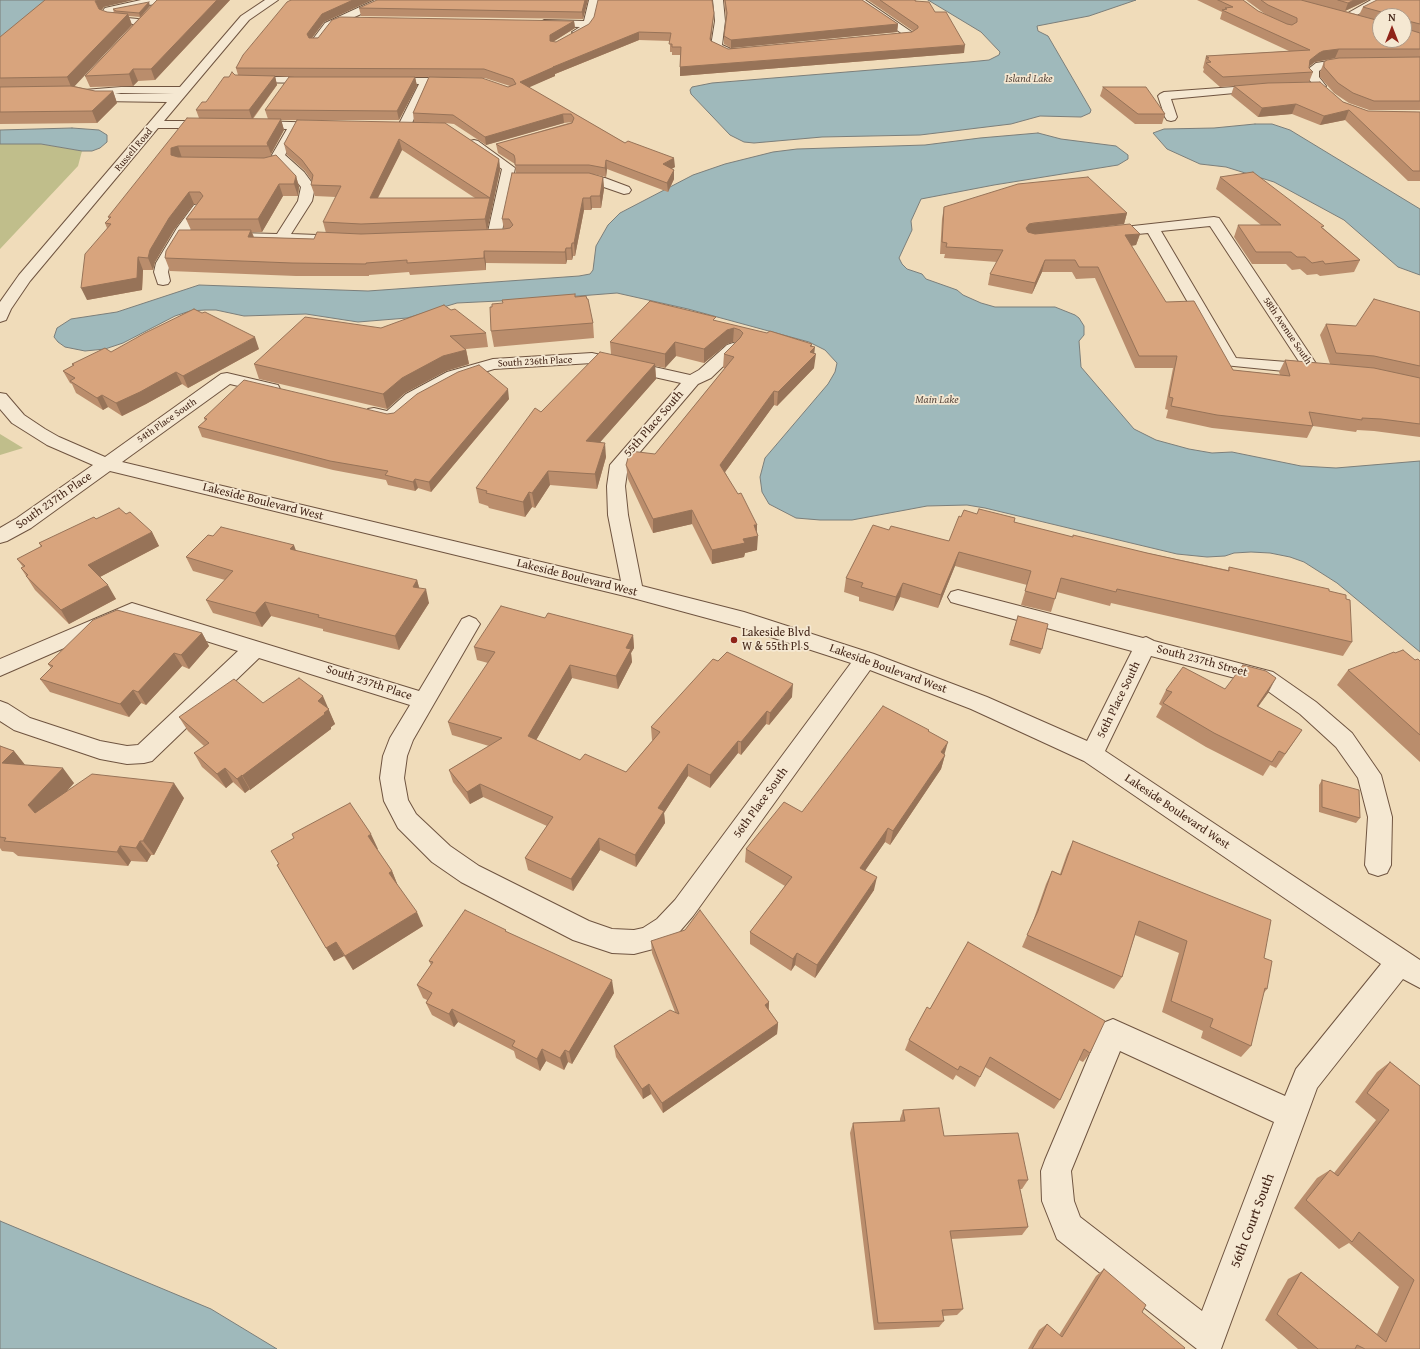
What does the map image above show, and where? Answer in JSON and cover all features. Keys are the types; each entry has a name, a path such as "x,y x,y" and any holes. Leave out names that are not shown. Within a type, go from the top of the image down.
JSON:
{"street":[{"path":"149,16 115,20 108,17 106,13 109,10 126,5 164,0"},
{"path":"133,33 164,0"},
{"name":"Russell Road","path":"2,313 24,278 245,18 261,6 273,0"},
{"path":"315,43 324,30 337,20 383,0"},
{"path":"567,38 584,29 588,24 594,0"},
{"path":"718,0 720,21 716,46 729,52 752,50"},
{"path":"858,0 911,36 895,37"},
{"path":"1359,21 1342,16 1375,2"},
{"path":"337,20 361,22"},
{"path":"533,23 588,24"},
{"path":"1329,96 1313,76 1313,70 1320,65 1335,63 1366,63"},
{"path":"242,80 326,80"},
{"path":"279,93 288,80"},
{"path":"372,81 471,82"},
{"path":"426,81 398,126 443,127"},
{"path":"76,93 86,82"},
{"path":"1308,86 1320,86"},
{"path":"1171,117 1164,96 1272,88"},
{"path":"62,93 121,90 180,95"},
{"path":"256,125 265,112"},
{"path":"154,124 225,125"},
{"path":"240,125 332,126"},
{"path":"282,237 305,201 308,187 299,175 278,155 295,126"},
{"path":"461,136 509,168 506,179 500,236 479,236"},
{"path":"484,151 500,147"},
{"path":"268,164 283,161"},
{"path":"506,179 522,179"},
{"path":"560,179 595,180 624,190"},
{"path":"163,282 161,272 164,262 199,208"},
{"name":"58th Avenue South","path":"1152,228 1214,222 1312,369 1347,372"},
{"path":"1096,234 1152,228 1230,362 1312,369"},
{"path":"179,237 195,237"},
{"path":"227,237 282,237 356,241"},
{"name":"55th Place South","path":"633,591 618,515 616,486 619,465 692,380 705,374 733,348"},
{"name":"South 236th Place","path":"359,409 390,417 412,398 453,376 493,364 592,358 692,380"},
{"name":"54th Place South","path":"106,464 227,378 289,393"},
{"name":"Lakeside Boulevard West","path":"0,398 18,419 53,442 106,464 633,591 744,620 866,660 979,703 1092,754 1410,968"},
{"name":"South 237th Place","path":"0,536 24,523 106,464"},
{"name":"South 237th Street","path":"958,597 1146,645 1265,678 1308,708 1344,740 1369,776 1380,817 1378,866"},
{"name":"South 237th Place","path":"0,668 132,610 424,701 402,738 395,756 392,778 396,801 408,821 441,854 470,874 582,931 612,941 634,942 648,939"},
{"path":"424,701 469,624"},
{"name":"56th Place South","path":"1092,754 1146,645"},
{"path":"0,710 22,724 100,750 127,755 144,754 255,648"},
{"name":"56th Place South","path":"648,939 666,928 684,908 866,660"},
{"name":"56th Court South","path":"1292,1115 1113,1033 1056,1171 1058,1201 1068,1228 1209,1337 1306,1079 1410,968"}],"shaded area":[{"path":"0,144 41,144 82,151 78,166 0,249"},
{"path":"0,434 23,448 0,455"}],"water":[{"path":"0,0 48,0 0,78"},
{"name":"Island Lake","path":"928,0 1136,0 1089,16 1037,26 1038,31 1048,36 1091,110 1090,113 1081,117 1040,116 1011,124 920,135 822,137 754,143 744,142 730,135 691,94 690,90 692,87 712,83 969,62 989,60 999,55 1000,52 981,32"},
{"path":"1272,124 1290,130 1420,209 1420,275 1398,267 1344,220 1274,182 1226,167 1200,164 1167,149 1153,133 1164,129 1214,128"},
{"path":"72,128 99,130 107,135 107,142 100,148 92,151 82,151 41,144 0,144 0,130"},
{"name":"Main Lake","path":"1038,133 1061,139 1116,146 1128,155 1128,159 1118,165 994,185 921,199 911,221 912,230 899,258 902,264 907,269 922,274 926,279 957,290 963,295 981,303 995,307 1055,307 1075,315 1084,326 1084,335 1079,341 1081,367 1134,429 1156,440 1189,449 1212,453 1232,452 1301,466 1336,468 1420,461 1420,652 1337,583 1304,562 1290,557 1270,553 1251,552 1207,557 1177,554 967,505 927,506 852,520 796,518 769,504 762,492 760,477 765,458 828,384 835,372 837,363 825,350 809,342 688,309 617,293 457,303 407,318 358,322 306,314 244,316 216,310 205,310 190,311 175,316 123,343 105,349 85,351 65,347 54,337 57,328 71,319 117,312 199,285 368,291 590,274 593,270 596,246 608,225 620,213 693,175 725,164 773,152 797,149 925,145"},
{"path":"0,1221 211,1309 277,1349 0,1349"}],"building":[{"path":"45,0 97,0 95,1 99,9 107,12 128,14 67,77 0,78 0,37"},
{"path":"157,0 217,0 151,69 133,69 129,74 85,76"},
{"path":"291,0 353,0 322,14 307,34 309,38 318,38 332,20 340,17 574,21 550,35 550,41 556,42 589,24 594,17 598,0 712,0 714,13 710,39 711,41 728,49 912,32 918,28 918,26 880,0 915,0 929,2 935,12 946,12 965,45 680,67 681,47 672,47 672,44 669,44 671,33 639,32 520,82 625,143 628,141 674,158 663,164 674,170 667,183 606,160 605,168 589,165 515,165 514,155 496,144 572,123 574,118 571,114 563,114 485,137 453,115 413,113 429,77 482,78 508,87 516,84 513,79 484,69 236,68 243,55 287,2"},
{"path":"377,0 585,0 582,12 359,8"},
{"path":"725,0 862,0 898,24 731,40 724,36 727,13"},
{"path":"1218,0 1243,0 1258,11 1292,25 1297,22 1297,18 1268,5 1261,0 1301,0 1372,19 1372,48 1412,48 1412,31 1420,33 1420,49 1339,49 1323,51 1310,60 1309,68 1313,72 1223,77 1206,63 1211,62 1206,58 1209,58 1206,56 1310,50 1222,10 1233,7"},
{"path":"1338,0 1354,0 1348,3"},
{"path":"1377,0 1420,0 1420,24 1412,22 1412,8 1372,8 1372,9 1363,7"},
{"path":"149,2 139,13 116,11 113,9"},
{"path":"1420,57 1420,101 1374,101 1353,93 1338,83 1324,67 1324,62 1327,60 1339,58"},
{"path":"232,72 235,75 275,76 249,110 196,110 202,102 206,102 224,77 229,77"},
{"path":"289,77 415,77 397,111 265,110"},
{"path":"1320,82 1343,102 1368,111 1420,112 1420,171 1413,171 1349,110 1324,116 1296,104 1262,108 1234,86 1268,83"},
{"path":"71,86 95,91 113,91 92,111 0,112 0,87"},
{"path":"1103,87 1146,87 1165,114 1138,114"},
{"path":"187,118 281,119 267,143 268,146 178,146 171,148 171,155 178,157 264,158 276,155 296,176 294,184 279,184 258,219 186,219 203,196 200,192 189,192 169,218 150,250 148,258 138,257 137,278 81,288 85,254 111,224 105,223 111,217 108,217"},
{"path":"297,120 445,123 499,159 490,198 485,219 361,224 323,222 341,186 311,185 313,175 302,160 284,144","holes":["399,139 490,198 370,198"]},
{"path":"1253,172 1324,226 1321,227 1360,260 1325,264 1323,261 1312,263 1305,257 1297,257 1291,252 1256,252 1238,225 1281,225 1220,177"},
{"path":"512,173 589,173 603,177 600,196 583,198 574,243 572,243 571,248 566,248 565,252 484,251 484,258 407,263 407,260 366,264 292,263 165,258 166,251 179,230 251,230 248,237 314,239 317,232 361,234 510,228 513,225 509,219 502,219"},
{"path":"1088,177 1127,213 1034,223 1029,224 1026,228 1028,232 1035,234 1130,224 1140,234 1125,235 1166,302 1194,301 1233,370 1290,376 1285,360 1374,368 1420,378 1420,424 1381,419 1362,418 1362,420 1309,412 1313,426 1217,415 1171,406 1173,398 1169,397 1177,356 1139,356 1098,267 1079,267 1075,260 1045,260 1035,283 990,274 1003,250 946,247 947,243 942,242 944,207 1018,184"},
{"path":"575,294 575,297 586,296 588,299 593,323 491,331 490,307 492,307 492,304 503,303 502,300"},
{"path":"1374,299 1420,312 1420,366 1374,356 1336,353 1326,324 1356,326"},
{"path":"650,301 716,317 713,320 767,333 770,331 812,344 810,346 815,347 810,352 816,354 778,392 774,391 720,465 738,494 741,493 757,525 754,525 758,536 743,539 745,543 712,550 692,510 653,519 626,465 630,451 655,454 734,357 724,354 743,333 734,328 727,330 704,349 675,342 665,354 610,342"},
{"path":"444,305 451,310 455,309 486,333 450,336 466,350 443,356 402,378 383,394 254,364 305,317 381,328"},
{"path":"194,309 202,313 205,312 255,337 183,376 176,372 140,392 116,403 102,395 97,398 70,381 75,378 63,371 74,365 72,364 105,348 111,352 145,333"},
{"path":"600,352 655,364 586,441 605,443 595,474 548,471 532,493 529,492 523,502 486,493 487,491 476,488 535,408 541,412"},
{"path":"479,365 508,389 429,482 415,479 413,482 385,475 388,471 330,461 198,427 207,419 204,418 244,380 387,414 394,413 417,394 458,372"},
{"path":"119,508 126,514 130,512 152,532 88,565 108,585 61,610 26,576 28,575 21,568 25,566 17,559 42,546 39,543 94,517 96,519"},
{"path":"979,509 1015,518 1014,522 1073,537 1073,535 1229,571 1229,567 1329,589 1329,591 1346,595 1346,599 1350,600 1352,642 1117,589 1116,592 1061,578 1055,599 1025,591 1031,571 959,552 941,595 903,583 896,597 861,587 863,583 846,578 873,525 889,530 891,526 949,541 959,516 961,517 964,510 977,514"},
{"path":"221,527 294,545 290,549 417,580 413,587 426,589 395,636 265,602 255,613 206,600 233,571 186,557 208,535 213,536"},
{"path":"501,606 545,618 548,613 633,635 626,648 631,649 616,676 570,665 528,736 580,760 585,754 626,772 660,732 651,727 713,659 718,661 727,652 793,684 770,713 767,711 741,742 738,741 710,775 688,764 658,808 664,811 635,855 599,838 571,879 525,858 553,817 480,784 467,792 449,770 502,738 448,722 495,652 474,647"},
{"path":"117,610 202,633 181,655 174,653 138,692 133,690 120,704 40,679 53,666 48,664 93,620"},
{"path":"1018,616 1048,624 1042,649 1011,640"},
{"path":"1403,650 1415,660 1418,659 1420,661 1420,735 1348,670"},
{"path":"1243,665 1266,671 1276,678 1257,706 1302,730 1285,754 1279,751 1272,762 1214,733 1163,703 1172,692 1166,690 1183,667 1225,689"},
{"path":"299,678 323,696 318,701 329,709 324,713 325,714 242,776 237,779 225,768 217,774 194,753 209,743 179,717 234,679 263,703"},
{"path":"883,706 929,730 928,731 948,742 941,752 945,755 893,831 888,828 860,868 877,877 817,965 797,953 793,959 750,932 792,877 746,849 784,802 802,812"},
{"path":"0,746 14,751 2,763 63,768 28,805 35,813 92,774 174,783 143,841 140,841 136,848 120,846 117,852 4,841 6,838 0,837"},
{"path":"1322,780 1359,790 1360,818 1322,807"},
{"path":"350,803 371,834 368,836 392,871 389,873 417,912 345,956 336,942 326,948 277,865 279,864 271,851 294,838 292,834"},
{"path":"1073,841 1271,920 1264,958 1272,961 1267,989 1265,988 1251,1046 1210,1027 1213,1019 1171,1001 1187,941 1139,921 1122,977 1027,935 1038,911 1052,871 1061,875"},
{"path":"465,910 506,930 505,931 612,980 569,1052 565,1050 560,1058 542,1049 537,1059 512,1046 515,1041 452,1009 449,1014 426,1003 432,993 417,985 433,962 429,961"},
{"path":"700,910 769,1002 765,1005 778,1023 662,1103 649,1084 642,1089 614,1046 670,1010 679,1014 651,941 685,930"},
{"path":"968,942 1105,1021 1090,1053 1084,1049 1060,1100 990,1057 980,1077 960,1066 958,1070 909,1040 927,1007 930,1009"},
{"path":"1390,1062 1420,1086 1420,1349 1365,1349 1357,1345 1355,1349 1318,1349 1277,1314 1301,1272 1386,1342 1414,1280 1359,1232 1352,1242 1306,1200 1330,1170 1338,1176 1389,1110 1367,1093"},
{"path":"939,1108 944,1136 1018,1133 1028,1180 1018,1180 1028,1227 950,1231 963,1309 942,1310 944,1321 878,1323 853,1123 905,1121 903,1110"},
{"path":"1104,1269 1146,1305 1142,1312 1185,1348 1032,1349 1047,1324 1062,1337"}],"place":[{"name":"Lakeside Blvd W & 55th Pl S","path":"734,640"}]}
